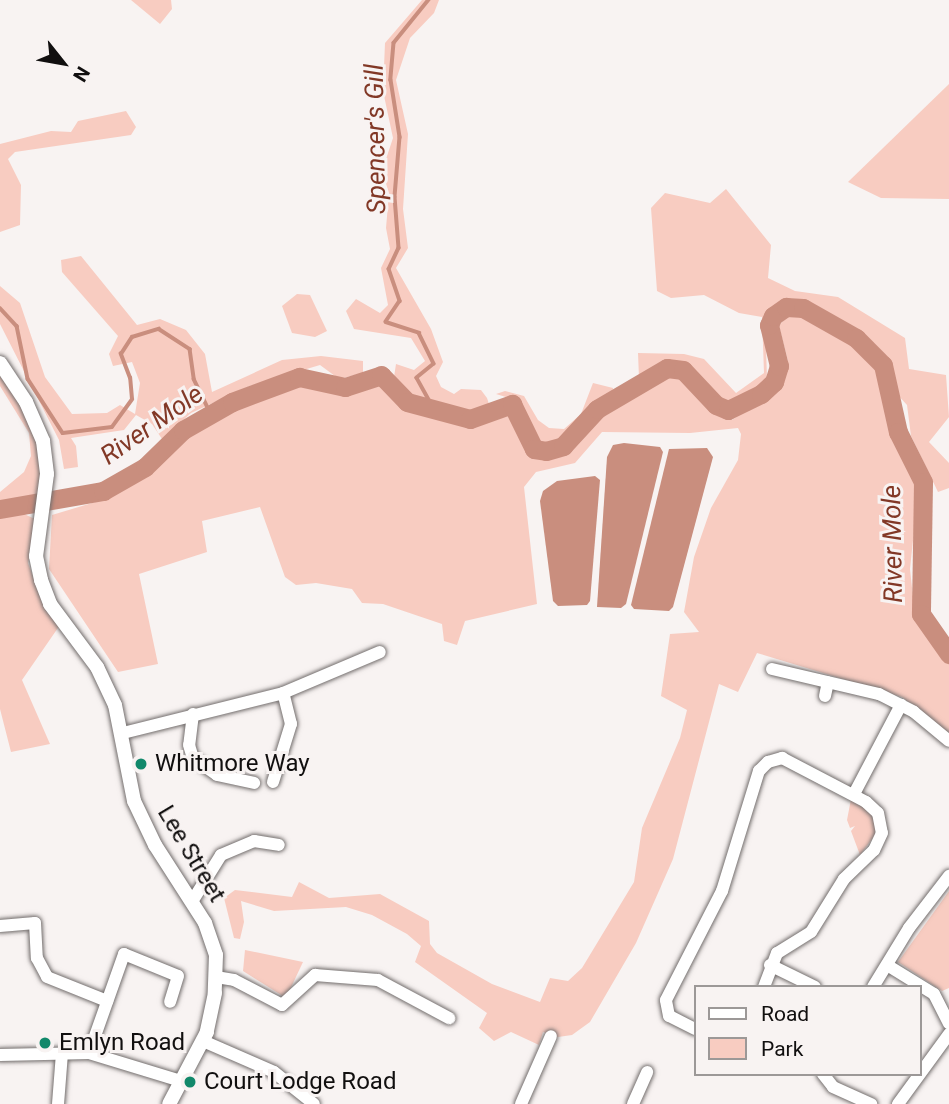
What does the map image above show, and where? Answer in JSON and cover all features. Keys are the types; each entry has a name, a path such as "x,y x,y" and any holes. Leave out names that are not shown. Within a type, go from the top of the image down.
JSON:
{"street":[{"name":"Lee Street","path":"0,363 38,424 46,486 36,556 50,604 97,667 123,733 134,801 145,825 192,900 216,955 216,977 204,1041 169,1104"},
{"path":"123,733 283,693 380,652"},
{"path":"772,669 828,682 901,705 949,741"},
{"path":"825,696 828,682"},
{"path":"273,782 291,724 283,693"},
{"path":"854,794 901,705"},
{"path":"193,714 189,745 193,758 218,775 254,783"},
{"path":"694,1028 669,1016 666,1000 722,891 759,771 768,762 790,760 854,794 878,813 882,826 878,845 844,879 811,932 781,949 770,965 765,985"},
{"path":"192,900 221,855 254,841 279,845"},
{"path":"874,985 949,876"},
{"path":"0,926 35,923 37,958 47,978 107,1001"},
{"path":"89,1053 124,954 178,976 170,1002"},
{"path":"770,965 811,985"},
{"path":"887,965 919,985"},
{"path":"216,977 234,980 282,1005 315,975 378,980 449,1018"},
{"path":"921,986 934,994 949,1023"},
{"path":"921,1072 949,1034"},
{"path":"521,1104 551,1036"},
{"path":"204,1041 274,1072 314,1104"},
{"path":"58,1104 62,1053"},
{"path":"0,1055 89,1053 181,1081"},
{"path":"633,1104 648,1072"},
{"path":"825,1076 833,1087 871,1104"},
{"path":"898,1104 918,1076"}],"green space":[{"path":"131,0 171,0 172,9 160,24"},
{"path":"422,0 439,0 434,13 410,38 396,80 408,134 403,209 408,248 396,268 431,329 443,362 436,376 441,387 454,394 461,389 481,390 487,398 490,407 475,413 411,396 394,377 396,364 414,370 425,361 411,338 354,329 346,311 356,299 380,313 388,305 381,268 390,249 386,228 389,193 382,171 393,138 383,91 385,43"},
{"path":"949,84 949,199 881,198 848,182"},
{"path":"126,111 136,127 131,135 15,152 8,159 21,185 20,225 0,232 0,144 51,131 71,132 78,121"},
{"path":"726,189 771,245 768,278 795,291 838,297 905,338 909,369 946,375 949,417 929,442 949,463 949,488 938,492 911,436 907,405 896,393 888,358 806,305 782,301 765,315 767,379 744,397 726,402 684,365 661,363 639,378 638,353 684,354 704,359 736,393 764,373 762,317 739,313 704,295 671,298 657,291 651,208 665,193 710,203"},
{"path":"81,256 137,325 160,319 186,330 205,354 212,392 282,360 321,356 363,361 363,373 339,379 320,365 250,386 191,413 162,439 152,424 136,415 124,430 71,438 76,446 78,467 64,469 59,440 0,324 0,286 20,303 45,377 72,414 107,413 120,405 135,414 140,383 132,362 113,366 109,354 118,336 62,272 61,260"},
{"path":"297,294 310,295 327,331 315,337 292,333 282,306"},
{"path":"798,315 860,348 877,366 896,440 919,483 910,569 915,616 949,662 949,734 902,697 757,653 738,692 719,684 673,859 636,943 590,1022 572,1035 558,1037 543,1032 539,1045 511,1032 494,1041 479,1028 487,1013 415,962 421,946 407,934 372,915 346,907 274,911 241,901 244,922 240,939 234,938 224,898 235,890 292,897 299,882 329,898 380,894 429,921 430,944 437,953 492,984 540,1002 550,978 568,981 582,968 634,882 642,828 680,738 687,710 661,696 670,634 699,632 684,612 694,557 711,508 738,460 741,434 738,428 690,433 602,432 575,463 536,472 524,487 537,604 465,621 457,645 444,641 442,624 383,604 362,603 352,589 316,583 296,585 285,577 260,507 202,521 207,552 139,574 158,664 118,672 49,569 52,515 102,500 157,465 177,440 229,411 299,381 342,390 377,381 417,411 467,424 504,411 515,415 533,456 547,460 563,456 600,418 671,373 690,379 700,396 732,420 782,382 788,361 779,326 787,316"},
{"path":"0,369 25,404 43,459 38,494 0,504 0,492 24,472 31,456 29,433 0,386"},
{"path":"593,383 613,388 612,395 591,406 570,435 553,446 537,444 516,400 496,394 505,391 524,396 538,420 549,428 564,429 581,414"},
{"path":"20,512 39,521 28,563 38,590 60,625 22,680 50,744 11,752 0,709 0,516"},
{"path":"851,799 870,811 876,825 875,835 860,855 851,831 855,826 850,828 847,820"},
{"path":"949,891 949,988 942,991 898,962"},
{"path":"245,950 303,962 286,998 243,971"}],"shaded area":[{"path":"624,443 660,447 663,452 626,604 621,608 597,607 607,457 613,445"},
{"path":"707,448 713,457 673,607 669,611 634,609 631,605 669,449"},
{"path":"595,476 600,480 590,601 587,605 558,606 553,601 540,501 543,491 557,481"}],"waterway":[{"name":"Spencer's Gill","path":"429,0 394,43 391,80 400,137 395,197 399,248 389,269 400,301 386,322 419,333 434,364 417,378 435,410"},
{"name":"River Mole","path":"0,509 103,491 145,467 183,430 232,402 299,377 345,387 381,375 407,402 470,419 512,404 534,449 546,451 563,446 597,409 667,368 683,370 716,405 728,410 761,394 774,382 779,366 769,325 773,316 786,307 803,308 856,338 883,365 898,432 923,482 921,614 949,654"},
{"path":"0,308 17,326 28,379 63,433 112,427 132,399 130,378 121,354 132,337 159,329 190,349 194,379 211,414"}],"place":[{"name":"Whitmore Way","path":"141,764"},
{"name":"Emlyn Road","path":"45,1043"},
{"name":"Court Lodge Road","path":"190,1082"}]}
